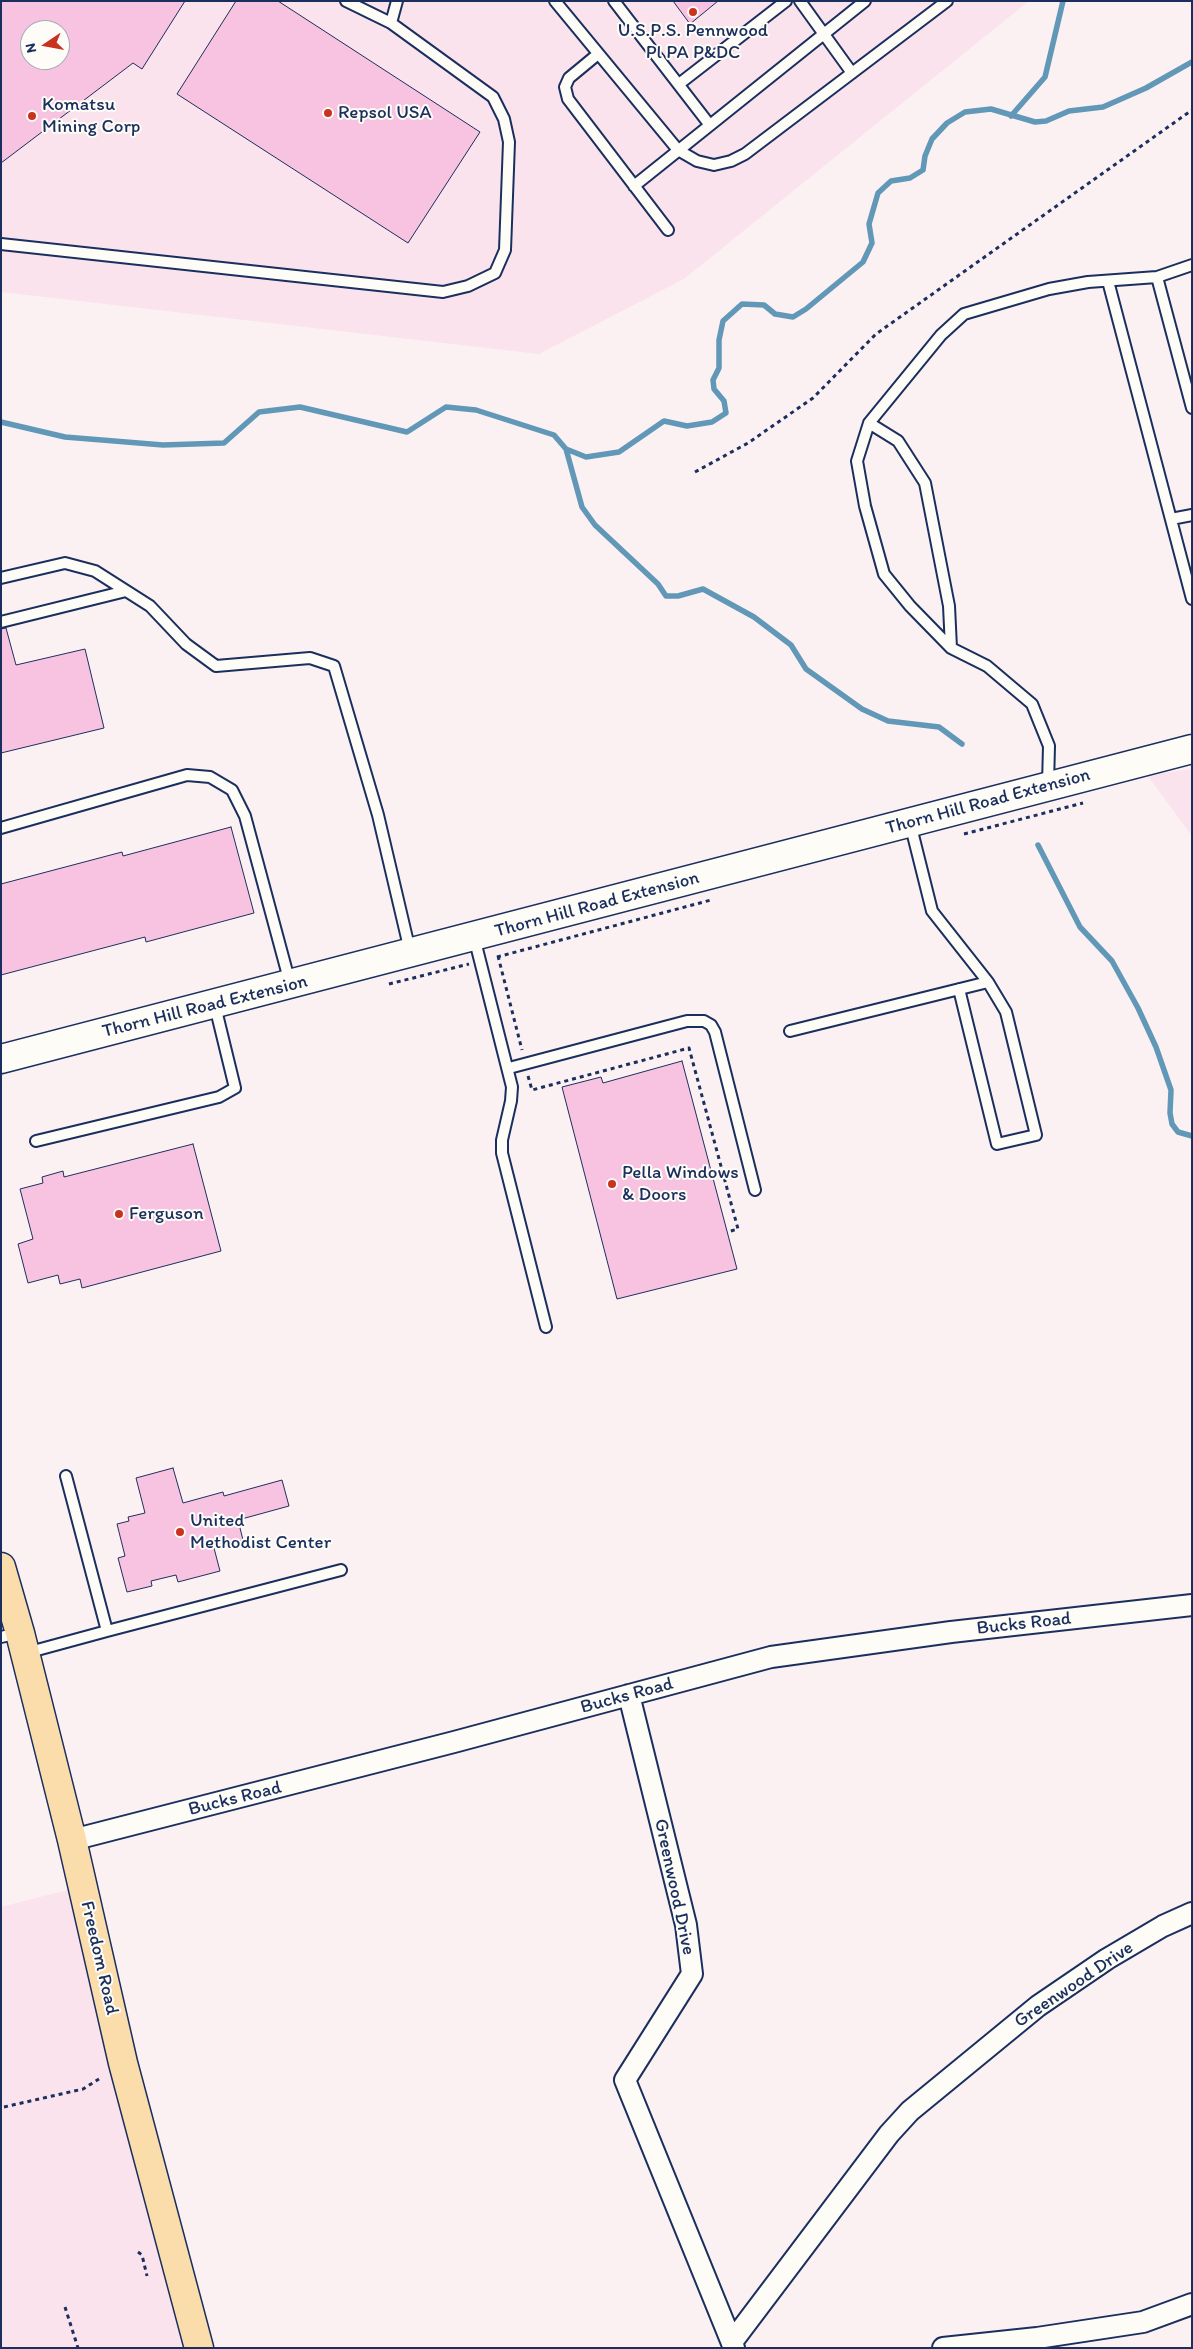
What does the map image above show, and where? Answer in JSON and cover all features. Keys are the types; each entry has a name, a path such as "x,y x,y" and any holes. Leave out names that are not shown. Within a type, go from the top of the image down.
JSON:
{"main road":[{"name":"Freedom Road","path":"1,1567 16,1641 72,1840 123,2064 199,2348"}],"street":[{"name":"Thorn Hill Road Extension","path":"1,1059 411,954 477,949 910,823 1192,749"},
{"name":"Bucks Road","path":"72,1840 629,1696 771,1657 951,1632 1192,1605"},
{"name":"Greenwood Drive","path":"629,1696 686,1925 692,1974 625,2080 733,2345"},
{"name":"Greenwood Drive","path":"733,2345 883,2141 910,2111 1038,2006 1131,1945 1163,1926 1192,1913"},
{"path":"943,2348 1037,2338 1143,2322 1192,2304"}],"lane":[{"path":"1,244 443,292 468,286 495,273 505,250 509,142 504,119 493,97 391,23 346,1"},
{"path":"391,23 397,1"},
{"path":"555,1 678,150 697,161 714,165 731,162 745,154 947,1"},
{"path":"614,1 710,124"},
{"path":"679,84 786,1"},
{"path":"800,1 852,73"},
{"path":"634,186 865,1"},
{"path":"598,54 569,78 565,87 568,99 668,230"},
{"path":"1048,786 1049,746 1032,704 987,666 951,648 910,606 884,574 865,506 857,461 869,423 941,335 964,314 1049,289 1157,277 1192,265"},
{"path":"1157,277 1192,408"},
{"path":"1108,281 1192,599"},
{"path":"869,423 898,440 925,483 949,606 951,648"},
{"path":"1171,519 1192,515"},
{"path":"1,578 65,563 96,571 150,606 186,644 216,666 310,658 334,666 378,814 411,954"},
{"path":"1,622 126,591"},
{"path":"1,828 187,775 210,777 232,790 245,816 291,985"},
{"path":"910,823 932,912 988,982 1006,1012 1036,1135 997,1144 960,989"},
{"path":"477,949 509,1068 512,1094 502,1140 502,1153 546,1327"},
{"path":"790,1031 988,982"},
{"path":"36,1141 219,1097 235,1088 214,1005"},
{"path":"509,1068 687,1021 704,1020 711,1025 715,1032 755,1190"},
{"path":"66,1476 108,1631"},
{"path":"16,1641 108,1631 341,1570"}],"path":[{"path":"695,472 748,443 813,398 876,334 1192,110"},
{"path":"389,984 477,949 498,956 711,900"},
{"path":"498,956 532,1090 689,1048 738,1229 727,1232"},
{"path":"4,2107 84,2088 100,2079"},
{"path":"138,2252 142,2255 147,2276"},
{"path":"66,2307 78,2348"}],"shaded area":[{"path":"1,1 1029,1 684,279 539,354 1,292"},
{"path":"1192,769 1192,836 1147,775"},
{"path":"71,1889 193,2348 1,2348 1,1907"}],"building":[{"name":"Komatsu Mining Corp","path":"1,1 185,1 142,69 133,63 1,163"},
{"name":"Repsol USA","path":"236,1 278,1 480,132 408,243 177,94"},
{"name":"U.S.P.S. Pennwood Pl PA P&DC","path":"673,1 718,1 690,24"},
{"path":"6,628 16,665 85,649 104,728 1,753 1,629"},
{"path":"231,827 254,913 146,942 145,937 1,975 1,884 122,852 123,856"},
{"path":"682,1061 737,1269 617,1299 562,1087 601,1077 603,1083"},
{"name":"Ferguson","path":"193,1144 221,1251 82,1288 80,1279 60,1284 58,1275 28,1283 18,1244 33,1239 20,1189 43,1183 42,1177 63,1171 64,1177"},
{"name":"United Methodist Center","path":"173,1468 183,1503 223,1492 224,1496 282,1480 289,1506 238,1520 243,1540 214,1548 220,1571 178,1582 176,1575 151,1581 152,1586 127,1592 118,1558 125,1556 117,1524 129,1521 128,1517 145,1513 136,1478"}],"waterway":[{"path":"1011,116 1045,77 1063,1"},
{"path":"1,422 65,437 163,445 224,443 259,412 300,407 407,432 446,407 476,410 554,435 566,449 586,457 619,452 664,421 687,426 712,422 726,413 724,401 714,389 713,380 719,368 719,340 723,321 742,304 764,305 775,314 793,317 806,309 863,262 872,243 869,224 878,193 891,181 910,178 923,170 925,156 932,139 947,123 965,112 991,109 1035,122 1046,121 1069,111 1103,107 1146,88 1192,62"},
{"path":"566,449 582,507 595,525 658,584 666,596 678,596 703,589 754,617 791,645 806,669 862,709 888,721 939,727 962,744"},
{"path":"1038,845 1080,927 1112,961 1138,1008 1156,1047 1171,1090 1170,1113 1172,1124 1178,1132 1192,1136"}],"place":[{"name":"U.S.P.S. Pennwood Pl PA P&DC","path":"693,12"},
{"name":"Repsol USA","path":"328,113"},
{"name":"Komatsu Mining Corp","path":"32,116"},
{"name":"Pella Windows & Doors","path":"612,1184"},
{"name":"Ferguson","path":"119,1214"},
{"name":"United Methodist Center","path":"180,1532"}]}
